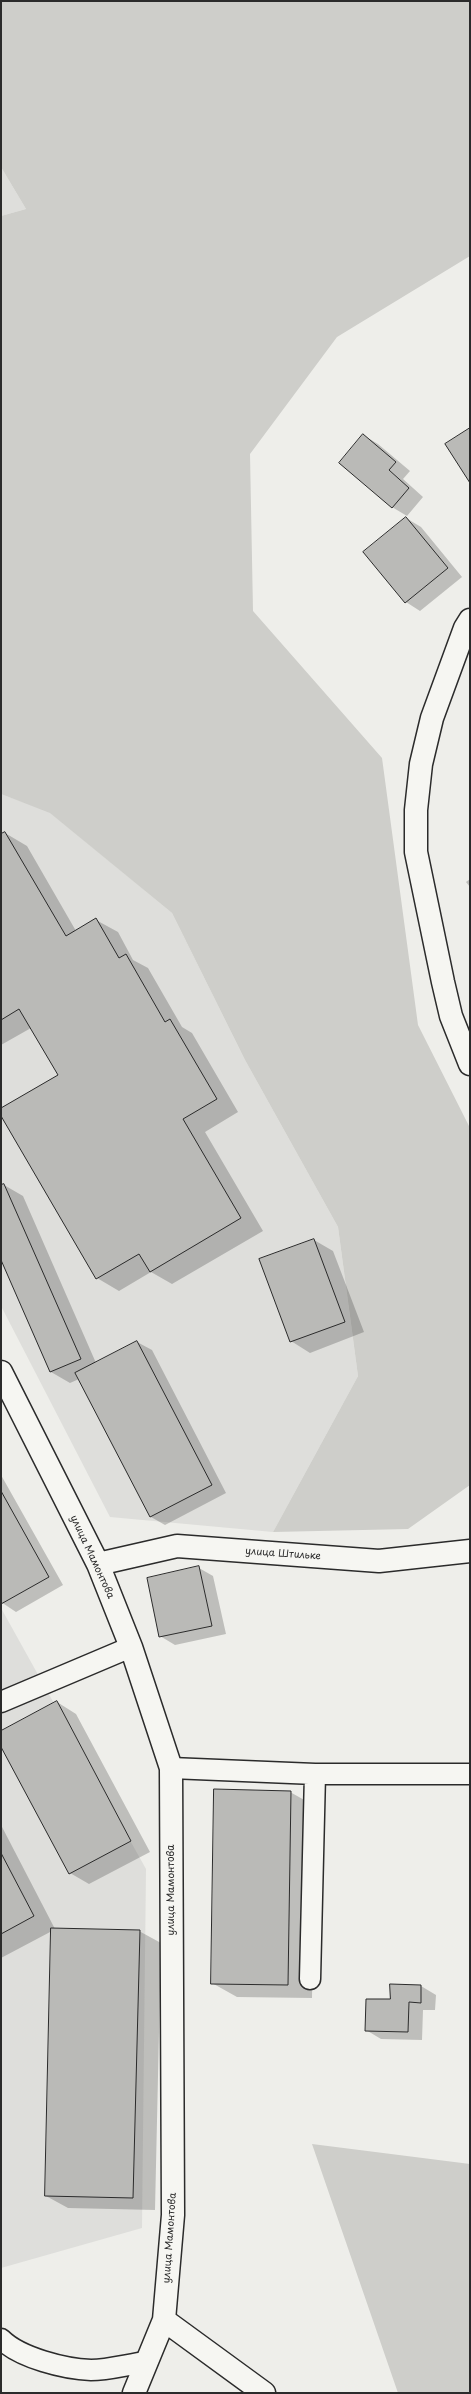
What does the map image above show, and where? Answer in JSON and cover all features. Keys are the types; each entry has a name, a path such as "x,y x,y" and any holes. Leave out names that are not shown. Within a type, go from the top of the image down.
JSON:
{"street":[{"path":"470,620 462,636 432,718 421,764 416,810 416,852 443,982 451,1016 470,1064"},
{"name":"улица Мамонтова","path":"1,1372 98,1564 130,1647 171,1768 173,2215 164,2320 134,2393"},
{"name":"улица Штильке","path":"98,1564 177,1546 379,1561 470,1551"},
{"path":"164,2320 264,2393"}],"lane":[{"path":"1,1702 130,1647"},
{"path":"171,1768 315,1774 470,1774"},
{"path":"310,1979 315,1774"},
{"path":"1,2339 6,2345 44,2362 91,2370 147,2362"}],"shaded area":[{"path":"1,1 470,1 470,256 337,337 250,454 253,611 382,758 418,1025 470,1128 470,1485 408,1529 273,1532 358,1376 338,1227 245,1060 172,913 50,813 1,794 1,216 26,209 1,167"},
{"path":"1,167 26,209 1,216"},
{"path":"1,794 50,812 172,913 245,1060 338,1227 358,1376 273,1532 110,1517 1,1306"},
{"path":"1,1608 146,1869 142,2228 1,2268"},
{"path":"312,2144 470,2164 470,2393 398,2393"}],"building":[{"path":"470,428 470,483 445,444"},
{"path":"363,434 396,462 389,470 409,488 392,508 339,463"},
{"path":"406,517 448,568 405,603 363,552"},
{"path":"5,832 66,936 96,918 119,958 126,954 165,1022 170,1019 217,1099 183,1119 241,1218 150,1272 139,1254 96,1279 1,1116 1,1108 58,1075 19,1009 1,1020 1,834"},
{"path":"4,1184 81,1359 50,1372 1,1260 1,1185"},
{"path":"314,1239 345,1322 290,1342 259,1259"},
{"path":"137,1341 212,1485 150,1517 75,1373"},
{"path":"1,1491 49,1577 1,1604"},
{"path":"199,1566 212,1626 159,1637 147,1578"},
{"path":"57,1701 131,1841 69,1874 1,1747 1,1731"},
{"path":"214,1789 291,1791 288,1985 211,1984"},
{"path":"1,1853 34,1916 1,1934"},
{"path":"51,1928 140,1930 133,2198 45,2196"},
{"path":"390,1984 421,1985 421,2003 409,2002 408,2032 365,2031 366,1999 390,1999"}]}
